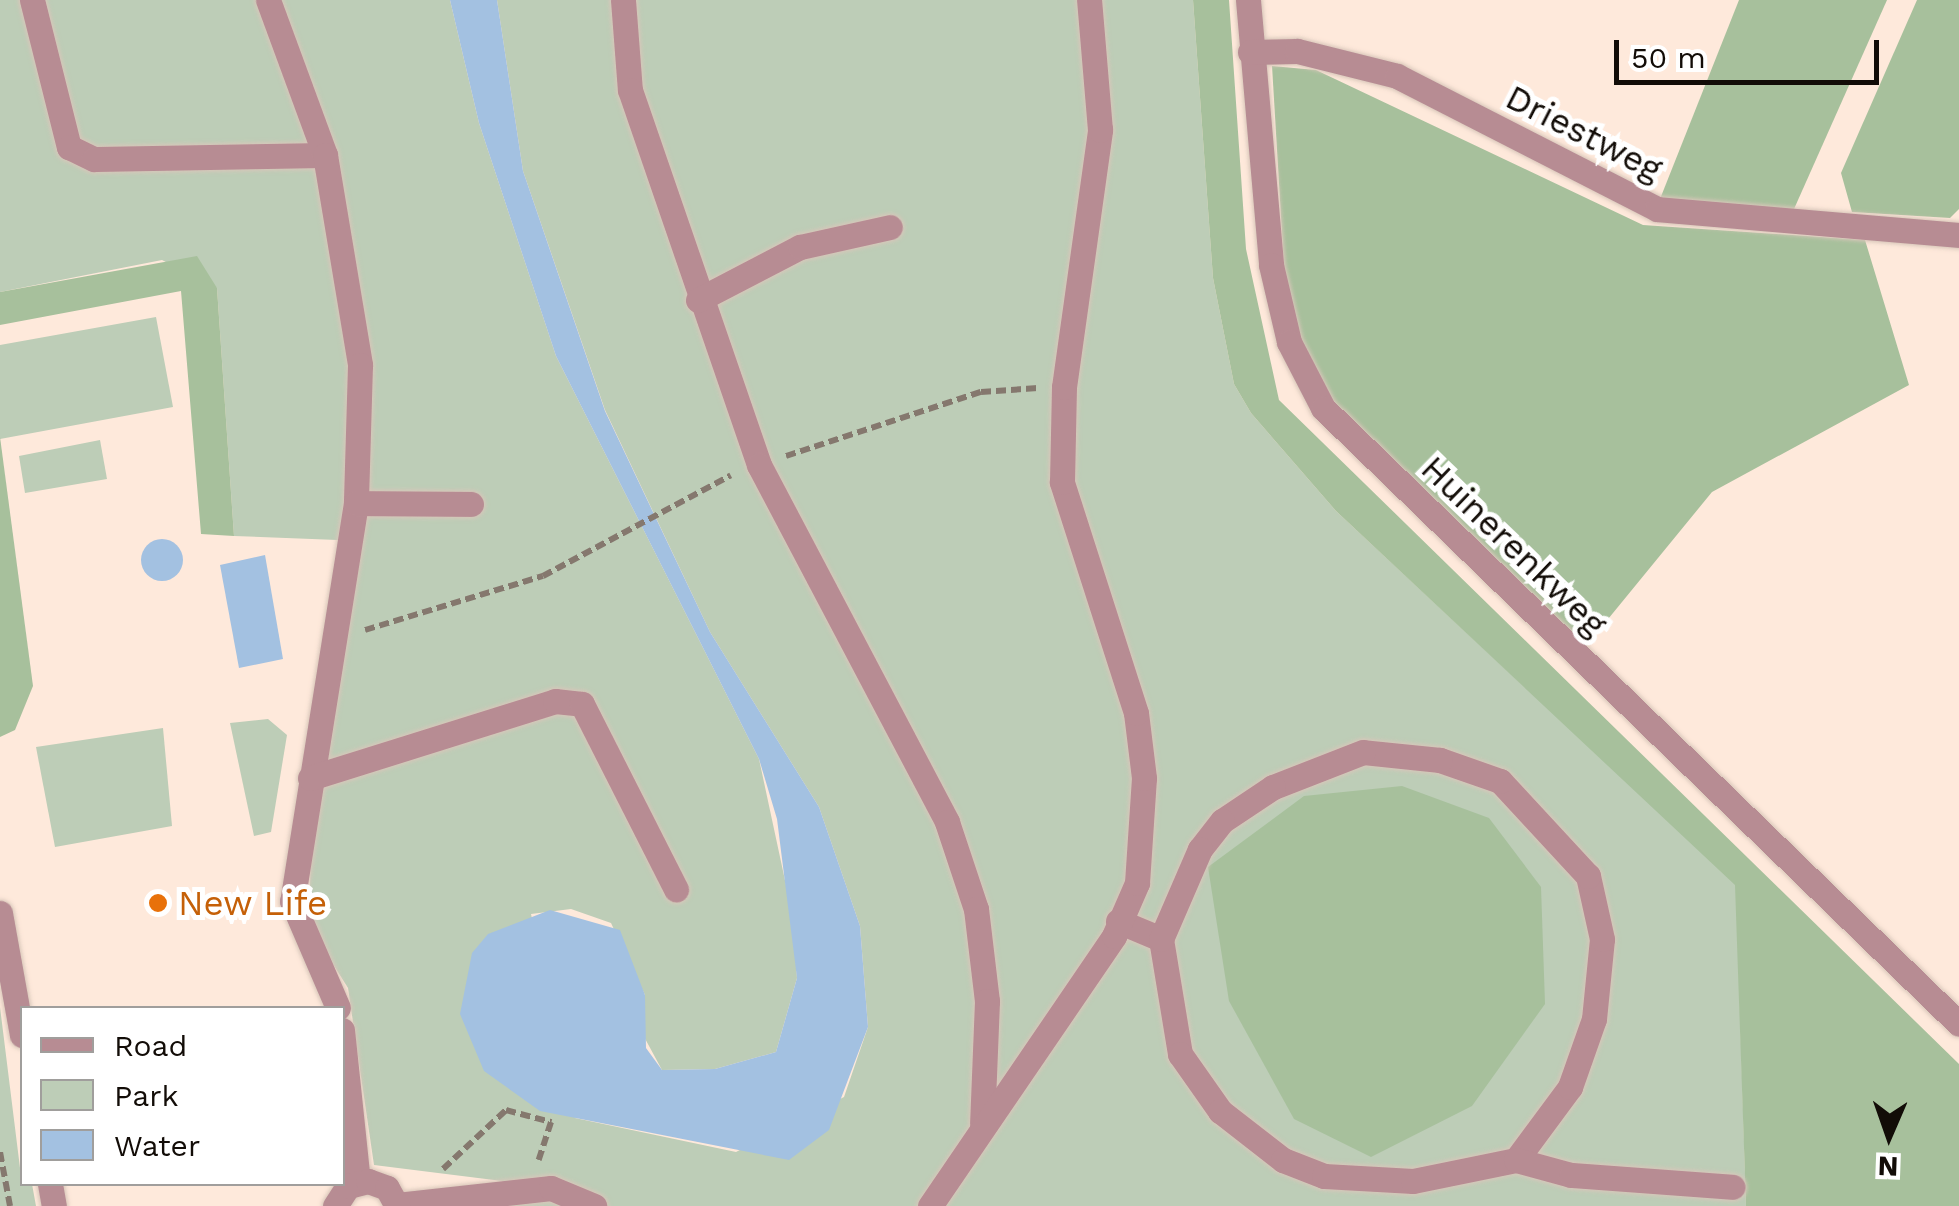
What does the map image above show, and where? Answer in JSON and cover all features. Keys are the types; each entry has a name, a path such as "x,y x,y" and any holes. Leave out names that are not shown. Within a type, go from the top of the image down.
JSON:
{"street":[{"path":"32,0 69,146 94,159 325,156"},
{"path":"268,0 325,156 360,366 356,503 292,901 337,1006"},
{"path":"623,0 630,90 698,300 759,465 947,822 976,908 988,1001 982,1123"},
{"path":"930,1206 1118,921 1137,883 1144,778 1132,698 1062,482 1064,386 1100,130 1089,0"},
{"name":"Huinerenkweg","path":"1248,0 1270,265 1290,342 1323,408 1959,1024"},
{"name":"Driestweg","path":"1250,52 1297,51 1397,76 1656,209 1959,234"},
{"path":"698,300 800,247 890,227"},
{"path":"356,503 471,504"},
{"path":"310,778 554,701 582,704 676,889"},
{"path":"1516,1160 1570,1087 1594,1019 1602,938 1588,876 1500,781 1440,760 1362,752 1306,770 1222,821 1200,849 1161,938 1180,1054 1220,1110 1282,1160 1364,1182 1516,1160 1571,1175 1733,1187"},
{"path":"0,913 20,1023"},
{"path":"1118,921 1161,938"},
{"path":"335,1206 358,1182 345,1058"},
{"path":"358,1182 386,1188 400,1205 551,1188 594,1206"}],"path":[{"path":"337,638 504,580 533,580 656,509 759,465 981,392 1064,386"},
{"path":"400,1205 506,1110 551,1122"},
{"path":"0,1152 10,1206"}],"green space":[{"path":"0,0 450,0 479,123 556,356 759,759 792,913 797,978 776,1052 715,1069 662,1070 642,1033 645,995 611,923 571,909 531,914 575,1118 736,1152 844,1097 868,1027 860,926 819,807 710,632 605,410 523,171 497,0 1193,0 1213,278 1234,384 1251,413 1336,511 1736,884 1746,1206 507,1206 502,1181 374,1165 348,988 309,926 311,845 363,541 234,536 217,288 162,260 0,292"},
{"path":"1193,0 1229,0 1246,249 1279,400 1959,1064 1959,1206 1746,1206 1735,885 1336,511 1251,413 1234,384 1213,278"},
{"path":"1739,0 1887,0 1794,209 1660,199"},
{"path":"1917,0 1959,0 1959,209 1950,218 1852,212 1841,173"},
{"path":"1272,66 1316,70 1643,225 1865,240 1909,385 1712,492 1586,646 1309,378 1285,284"},
{"path":"197,256 217,288 234,536 201,534 181,291 0,325 0,292"},
{"path":"156,317 173,407 0,439 0,345"},
{"path":"0,437 33,686 15,730 0,737"},
{"path":"100,440 107,479 25,493 19,456"},
{"path":"268,719 287,735 271,832 254,836 230,723"},
{"path":"163,728 172,826 55,847 36,747"},
{"path":"1402,786 1489,818 1541,887 1545,1004 1472,1106 1371,1157 1294,1119 1229,1001 1208,867 1304,796"},
{"path":"0,1007 20,1186 32,1186 36,1206 0,1206"}],"water":[{"path":"450,0 497,0 523,171 605,411 710,632 819,807 860,926 868,1027 829,1130 789,1160 540,1111 484,1071 460,1014 472,953 488,934 550,910 620,930 645,995 646,1048 662,1070 715,1069 776,1052 797,978 777,819 759,759 556,356 479,123"},
{"path":"162,539 177,545 183,560 177,575 162,581 147,575 141,560 147,545"},
{"path":"265,555 283,659 239,668 220,565"}],"place":[{"name":"New Life","path":"158,903"}]}
